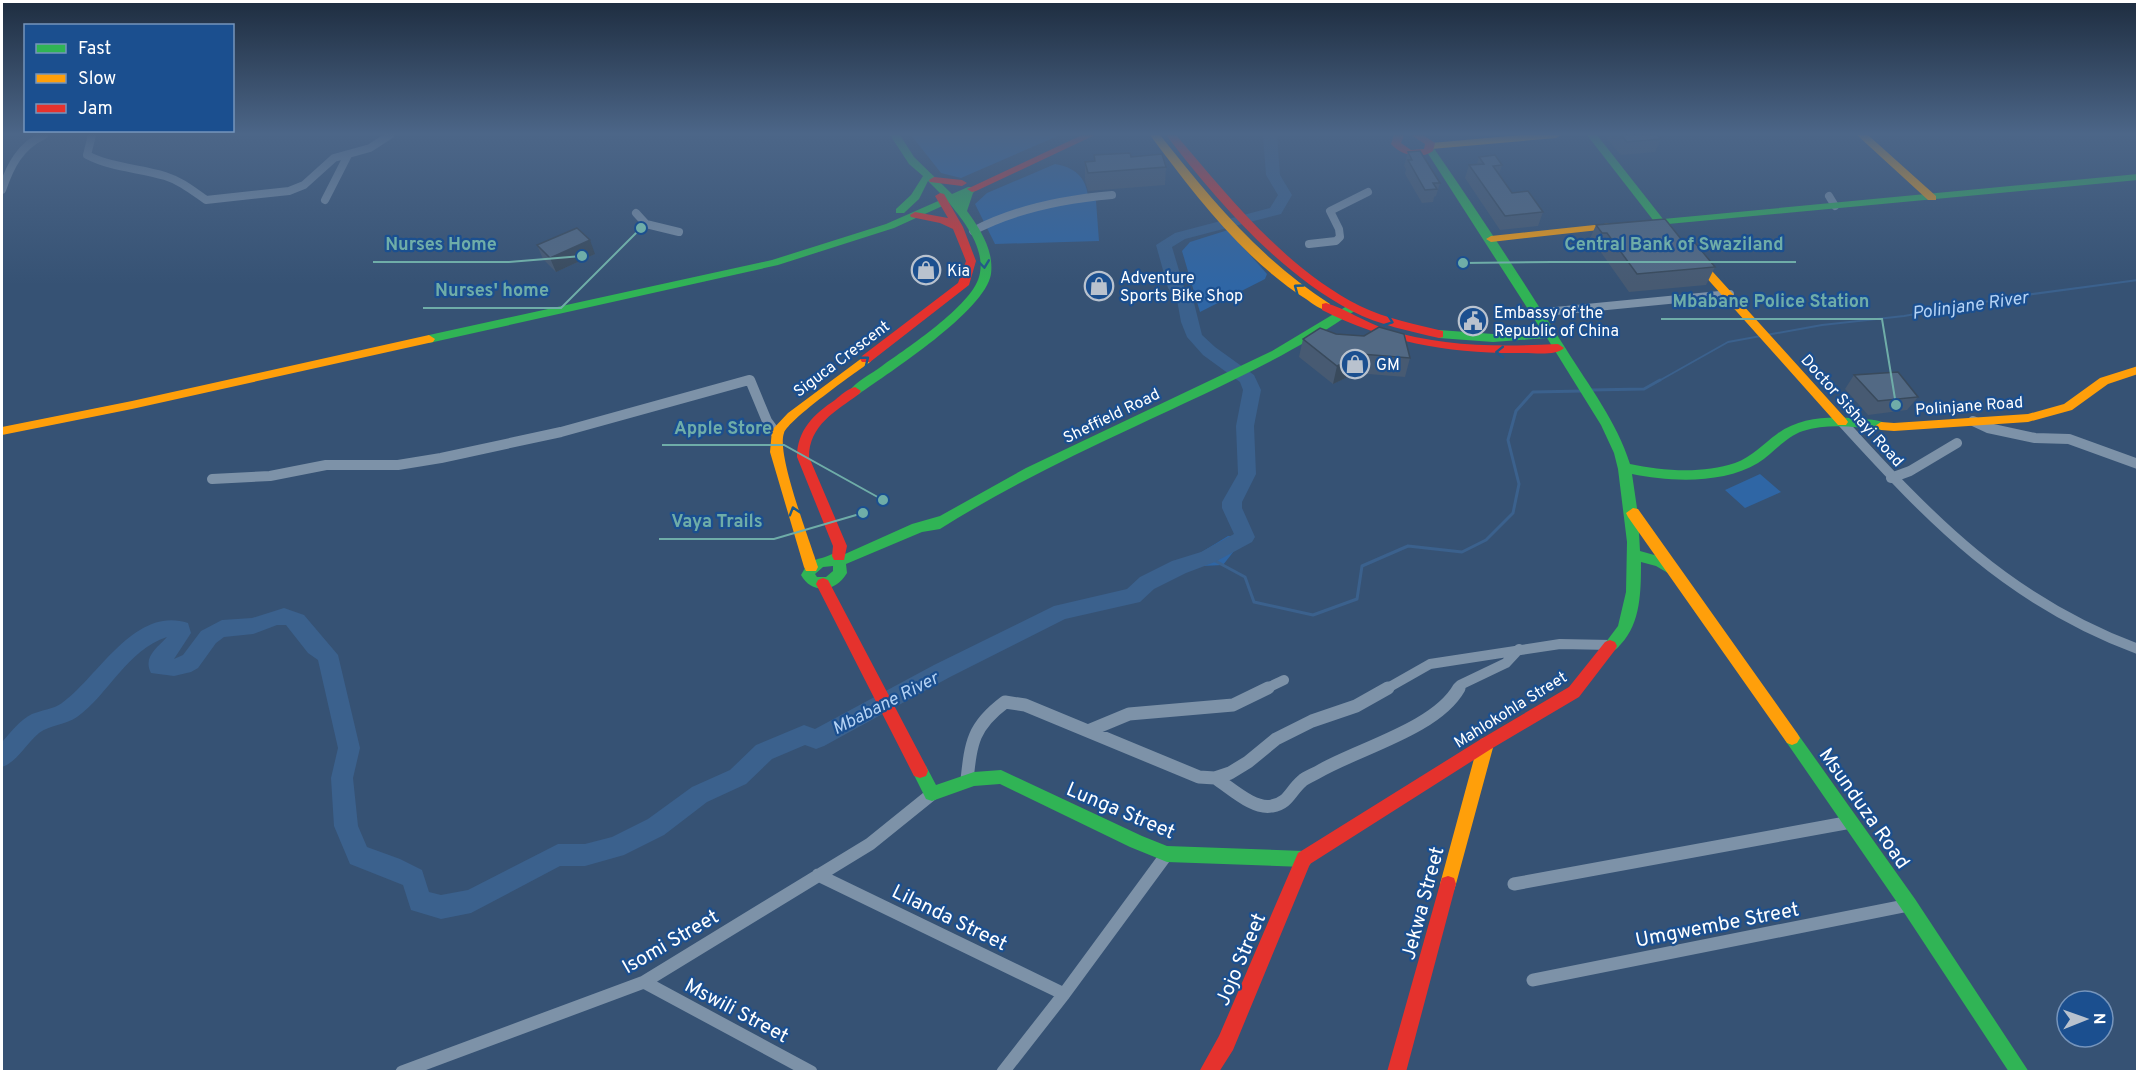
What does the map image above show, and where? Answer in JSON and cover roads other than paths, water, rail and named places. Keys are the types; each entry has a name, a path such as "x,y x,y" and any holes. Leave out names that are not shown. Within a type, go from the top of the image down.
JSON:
{"street":[{"path":"183,185 206,200 289,191 304,185"},
{"path":"325,200 333,185"},
{"path":"900,211 925,185"},
{"path":"935,185 961,212 973,231 985,261 985,278 978,292 953,317 812,425 802,438 803,457 838,539 840,554 839,567 834,581 823,584 813,582 808,575 811,567 819,561 839,567 920,525 942,520"},
{"path":"957,185 965,187 969,185"},
{"path":"2,420 133,395 770,255 883,219 970,185"},
{"path":"1196,185 1278,273 1383,333 1449,349 1490,352 1558,348"},
{"path":"1215,185 1292,266 1341,308 1452,337 1478,340 1549,334"},
{"name":"Mahlokohla Street","path":"1304,859 1486,744 1574,693 1625,628 1632,595 1634,555 1625,468 1619,451 1591,399 1455,185"},
{"path":"1631,185 1675,238"},
{"path":"1917,185 1932,198"},
{"path":"1491,239 1660,222 1832,201 1932,198 2059,185"},
{"path":"961,212 965,187"},
{"path":"1309,244 1336,241 1340,237 1339,229 1330,211 1368,192"},
{"path":"973,231 998,218 1077,198 1112,195"},
{"path":"2,431 132,405 774,263 890,226 915,215 945,196"},
{"name":"Siguca Crescent","path":"778,436 778,430 792,416 963,285 971,261 945,196"},
{"path":"636,213 646,224 679,232"},
{"path":"915,215 943,220 958,227"},
{"name":"Doctor Sishayi Road","path":"1691,254 1730,294 1753,324 1891,478 1984,564 2036,600 2090,630 2138,649"},
{"path":"1535,313 1730,294"},
{"name":"Sheffield Road","path":"839,567 922,533 968,504 1059,458 1257,364 1341,308"},
{"name":"Polinjane Road","path":"1625,468 1661,474 1725,470 1751,461 1785,432 1805,424 1842,422 1894,427 2028,418 2067,407 2104,381 2138,370"},
{"path":"212,479 270,476 326,465 398,465 441,458 561,432 750,380 767,421 778,436 776,452 811,567"},
{"path":"1973,422 1988,428 2035,438 2069,439 2138,464"},
{"path":"778,436 802,438"},
{"path":"1891,478 1926,462 1957,443"},
{"name":"Msunduza Road","path":"1631,512 1909,905 2020,1071"},
{"path":"838,539 848,548 866,552"},
{"path":"1634,555 1660,562 1672,570"},
{"path":"823,584 932,794"},
{"path":"967,780 973,732 988,713 1005,702 1025,705 1199,777 1215,778 1230,773 1248,762 1276,739 1312,721 1356,706 1430,664 1560,644 1611,645"},
{"path":"1215,778 1256,804 1269,807 1286,802 1302,781 1331,764 1375,747 1410,728 1444,705 1454,696 1460,685 1506,663 1519,649"},
{"path":"1088,731 1129,714 1233,705 1284,680"},
{"name":"Jekwa Street","path":"1396,1071 1486,744"},
{"name":"Lunga Street","path":"932,794 967,780 980,777 1001,777 1136,842 1167,854 1304,859"},
{"name":"Isomi Street","path":"402,1071 644,982 870,844 932,794"},
{"path":"1514,884 1851,822"},
{"path":"1003,1071 1064,994 1167,854"},
{"name":"Jojo Street","path":"1208,1071 1226,1043 1304,859"},
{"name":"Lilanda Street","path":"818,875 1064,994"},
{"name":"Umgwembe Street","path":"1533,980 1909,905"},
{"name":"Mswili Street","path":"644,982 811,1071"}],"waterway":[{"name":"Mbabane River","path":"2,757 34,725 72,708 122,657 151,634 166,629 181,629 176,642 158,661 159,667 174,668 190,662 208,637 217,631 230,627 253,626 280,616 291,617 297,621 316,647 327,655 349,748 342,778 346,826 358,856 391,867 413,878 420,902 441,907 471,901 558,855 585,855 616,847 656,827 700,794 718,788 738,777 764,752 804,735 816,739 942,671 1061,612 1133,596 1147,583 1179,567 1208,557 1245,537 1232,508 1232,502 1247,474 1245,426 1252,390 1248,379 1209,351 1195,337 1189,322 1185,299 1176,288 1164,245 1180,236 1276,211 1285,195 1279,185"},
{"name":"Polinjane River","path":"1657,382 1728,342 1822,325 1904,316 2018,296 2138,280"},
{"name":"Polinjane River","path":"1590,390 1644,389 1660,380"},
{"name":"Polinjane River","path":"1208,557 1245,577 1254,602 1313,615 1357,599 1362,566 1408,546 1462,552 1486,540 1513,513 1519,484 1508,440 1516,411 1533,392 1583,391"}],"place":[{"name":"Nurses' home","path":"641,228"},
{"name":"Nurses Home","path":"582,256"},
{"name":"Central Bank of Swaziland","path":"1463,263"},
{"name":"Kia","path":"926,270"},
{"name":"Adventure Sports Bike Shop","path":"1099,286"},
{"name":"Embassy of the Republic of China","path":"1473,321"},
{"name":"GM","path":"1355,364"},
{"name":"Mbabane Police Station","path":"1896,405"},
{"name":"Apple Store","path":"883,500"},
{"name":"Vaya Trails","path":"863,513"}]}
